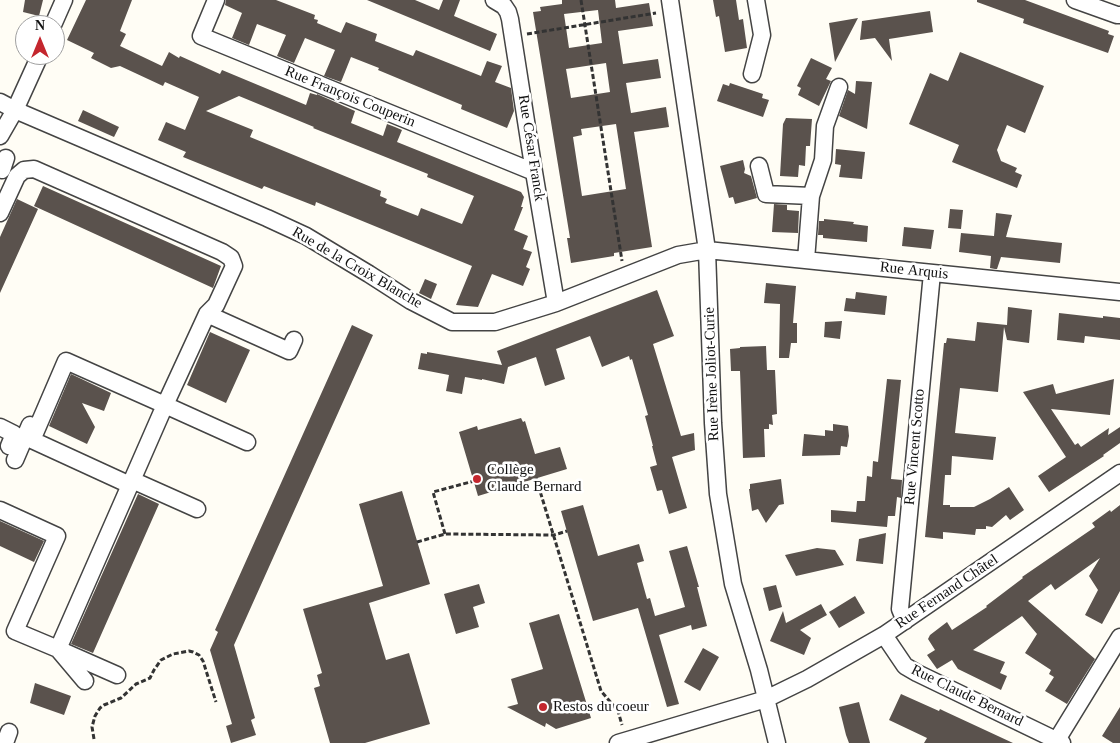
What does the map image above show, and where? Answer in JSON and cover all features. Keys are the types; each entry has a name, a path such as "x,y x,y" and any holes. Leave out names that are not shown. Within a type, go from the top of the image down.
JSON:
{"street":[{"path":"57,15 64,0"},
{"name":"Rue François Couperin","path":"216,0 201,36 534,172"},
{"name":"Rue César Franck","path":"494,0 504,6 508,12 514,36 556,303"},
{"path":"752,74 762,35 756,0"},
{"path":"1075,0 1120,15"},
{"name":"Rue Irène Joliot-Curie","path":"671,5 707,250 718,494 733,584 759,670 777,743"},
{"path":"0,136 15,110 35,65"},
{"path":"806,260 811,196 823,160 825,126 839,87"},
{"name":"Rue de la Croix Blanche","path":"0,102 298,232 411,301 452,322 495,322 556,303 678,255 707,250"},
{"path":"0,116 15,110"},
{"path":"759,166 766,194 811,196"},
{"path":"0,213 17,176 24,170 34,169 222,252 231,258 234,266 216,305 207,314 165,405 58,649"},
{"name":"Rue Arquis","path":"707,250 1120,292"},
{"name":"Rue Vincent Scotto","path":"905,621 900,609 932,273"},
{"path":"207,314 289,350 294,340"},
{"path":"197,509 32,440 66,361 247,442"},
{"path":"0,427 14,434 12,453 55,365"},
{"name":"Rue Fernand Châtel","path":"622,742 766,699 807,679 884,635 1120,473"},
{"path":"0,510 57,536 15,631 117,675"},
{"name":"Rue Claude Bernard","path":"884,635 905,666 917,674 1058,742"},
{"path":"1058,742 1120,637"},
{"path":"58,649 85,682"}],"path":[{"path":"580,0 624,276"},
{"path":"514,36 584,24 671,5"},
{"path":"536,478 601,691 618,711 622,742"},
{"path":"445,534 433,492 474,481"},
{"path":"417,542 445,534 554,535 567,531"},
{"path":"94,738 92,727 95,716 100,708 121,698 136,684 150,678 161,660 173,654 189,651 199,655 203,661 216,702"}],"building":[{"path":"25,0 43,0 39,15 23,12"},
{"path":"86,0 132,0 120,31 126,34 120,46 162,66 169,52 179,58 180,56 220,74 222,70 306,105 310,93 317,94 355,111 351,123 383,136 387,124 395,127 402,130 397,142 521,192 524,197 521,207 523,207 514,230 528,236 523,249 532,252 526,267 530,269 523,286 492,274 478,307 456,305 472,266 316,202 315,206 264,186 262,189 183,157 186,152 158,140 166,122 185,130 199,97 165,82 163,86 120,66 111,68 91,58 94,53 67,40","holes":["239,96 428,174 427,177 474,196 462,224 421,208 418,216 385,203 387,199 380,196 381,191 250,137 253,130 206,111"]},
{"path":"226,0 276,0 315,15 314,19 318,20 317,23 341,33 346,22 377,34 375,41 413,56 416,50 481,76 487,61 502,66 495,82 511,88 514,111 507,128 461,109 462,105 351,57 341,82 324,76 335,50 305,38 294,63 277,56 286,35 257,24 249,45 232,38 242,13 225,5"},
{"path":"367,0 415,0 439,10 443,0 460,0 454,16 497,34 490,51"},
{"path":"562,0 615,0 616,8 649,3 653,26 618,31 623,64 658,59 661,78 626,83 631,113 666,107 669,127 634,132 652,247 571,263 567,238 570,238 533,12 541,11 540,7 562,4","holes":["598,10 602,43 569,48 564,14","606,63 610,92 571,98 566,69","616,124 626,189 582,196 573,137 582,135 581,129"]},
{"path":"713,0 736,0 739,20 743,19 747,48 725,52 719,16 716,17"},
{"path":"977,0 1025,0 1109,31 1108,34 1114,36 1108,53 1023,23 1024,19 977,2"},
{"path":"930,11 933,32 889,39 892,61 875,38 860,40 862,21"},
{"path":"858,18 835,62 829,23"},
{"path":"960,52 1044,86 1025,133 1007,125 997,150 1001,161 1017,168 1015,172 1022,175 1017,188 952,162 959,145 909,124 930,73 948,81"},
{"path":"811,58 832,68 826,79 831,81 819,106 798,95 801,88 797,86"},
{"path":"856,81 872,82 867,129 839,116 848,90 855,94"},
{"path":"730,83 763,94 762,98 769,100 763,117 717,101 723,84 729,86"},
{"path":"83,110 119,127 114,137 78,121"},
{"path":"786,118 812,119 810,146 806,146 805,166 799,165 798,177 780,176 783,124"},
{"path":"836,149 865,152 862,179 839,177 841,165 835,164"},
{"path":"743,160 744,173 751,176 757,198 735,204 733,197 729,198 720,166"},
{"path":"43,186 221,266 213,288 34,206"},
{"path":"17,199 38,209 0,293 0,237"},
{"path":"774,204 787,205 787,210 799,211 798,233 772,232"},
{"path":"950,209 963,210 961,229 948,228"},
{"path":"996,213 1012,215 1006,237 1062,243 1060,263 1001,257 997,269 995,269 990,268 991,256 959,252 961,233 994,236"},
{"path":"824,219 854,222 853,224 868,226 867,242 823,238 823,235 818,235 819,221 824,221"},
{"path":"904,227 934,230 931,249 902,246"},
{"path":"425,279 437,284 431,299 419,293"},
{"path":"766,283 796,286 793,323 797,323 797,343 791,343 789,358 779,358 780,304 764,303"},
{"path":"657,290 674,336 653,344 681,436 694,433 695,450 672,457 687,508 669,514 662,490 657,491 650,467 657,465 645,416 648,415 632,359 630,360 629,356 602,367 590,336 556,349 565,379 545,386 536,357 508,367 504,384 465,377 462,394 446,391 449,375 418,369 421,353 427,354 427,352 502,365 497,351"},
{"path":"856,292 887,296 885,315 844,311 846,298 855,299"},
{"path":"1008,307 1032,310 1029,343 1007,340 1004,327 998,392 960,388 955,433 996,437 993,460 952,456 951,475 945,475 943,505 950,505 950,507 974,507 1009,487 1024,510 1010,520 1006,515 992,527 986,526 986,529 976,529 975,535 943,532 943,539 925,537 944,343 946,343 947,338 975,341 977,322 1007,325"},
{"path":"1059,313 1120,318 1120,340 1085,336 1084,343 1057,340"},
{"path":"842,321 840,339 824,337 825,322"},
{"path":"352,325 373,335 234,645 255,718 251,720 256,735 231,743 226,726 232,724 210,650 218,632 215,630"},
{"path":"210,332 250,350 226,403 187,385"},
{"path":"766,346 767,370 775,370 777,414 772,415 773,425 769,424 769,429 764,429 765,457 743,458 740,371 731,371 730,349"},
{"path":"71,374 111,393 104,411 82,403 95,427 87,444 49,426"},
{"path":"887,379 901,380 891,479 902,480 901,498 897,497 895,516 888,516 887,527 831,522 831,510 856,512 857,501 865,501 867,476 872,477 873,461 878,462"},
{"path":"1114,379 1110,415 1051,409 1075,445 1078,443 1081,447 1109,428 1108,435 1120,427 1120,443 1104,456 1049,492 1038,476 1066,457 1023,392 1053,384 1056,394"},
{"path":"521,418 523,422 525,421 535,454 560,447 567,469 478,496 459,432 477,426 478,430"},
{"path":"833,424 848,426 847,447 841,446 840,455 802,456 804,434 825,436 825,430 833,431"},
{"path":"781,479 784,504 779,505 766,523 758,509 752,511 750,484"},
{"path":"402,491 430,584 369,603 386,660 409,653 430,724 365,743 330,743 314,688 320,686 317,675 322,673 303,609 383,586 359,504"},
{"path":"138,494 159,504 93,653 71,644"},
{"path":"583,505 598,556 639,544 644,561 637,563 647,599 650,598 655,616 685,607 669,551 687,546 699,587 697,587 707,626 692,630 691,625 659,635 679,704 667,707 638,608 593,621 561,511"},
{"path":"1120,505 1120,591 1102,624 1085,615 1098,590 1089,576 1100,558 1055,590 1051,584 1028,601 1095,659 1067,704 1045,691 1054,677 1049,674 1051,670 1025,653 1037,634 1022,616 973,650 1005,662 1000,673 1007,676 1001,690 958,669 952,660 937,669 927,655 935,650 928,639 930,635 947,622 952,630 987,607 1022,577 1095,527 1092,523"},
{"path":"0,521 44,541 34,562 0,546"},
{"path":"886,533 883,564 856,561 859,539"},
{"path":"817,548 835,550 844,565 796,576 785,555"},
{"path":"479,584 485,603 473,607 479,627 456,634 444,594"},
{"path":"776,585 782,607 769,611 763,588"},
{"path":"855,596 865,613 839,628 829,612"},
{"path":"821,604 827,615 800,630 811,638 804,655 770,641 783,611 786,623"},
{"path":"559,614 591,718 556,729 546,723 545,727 507,707 518,704 511,679 543,669 529,623"},
{"path":"703,648 719,657 700,691 684,682"},
{"path":"35,683 71,696 64,715 30,703"},
{"path":"901,694 939,711 940,709 1013,743 924,743 927,738 889,720"},
{"path":"859,702 870,743 849,743 846,735 839,707"},
{"path":"1120,707 1120,743 1113,743 1102,736"}],"place":[{"name":"Collège Claude Bernard","path":"477,479"},
{"name":"Restos du coeur","path":"543,707"}]}
